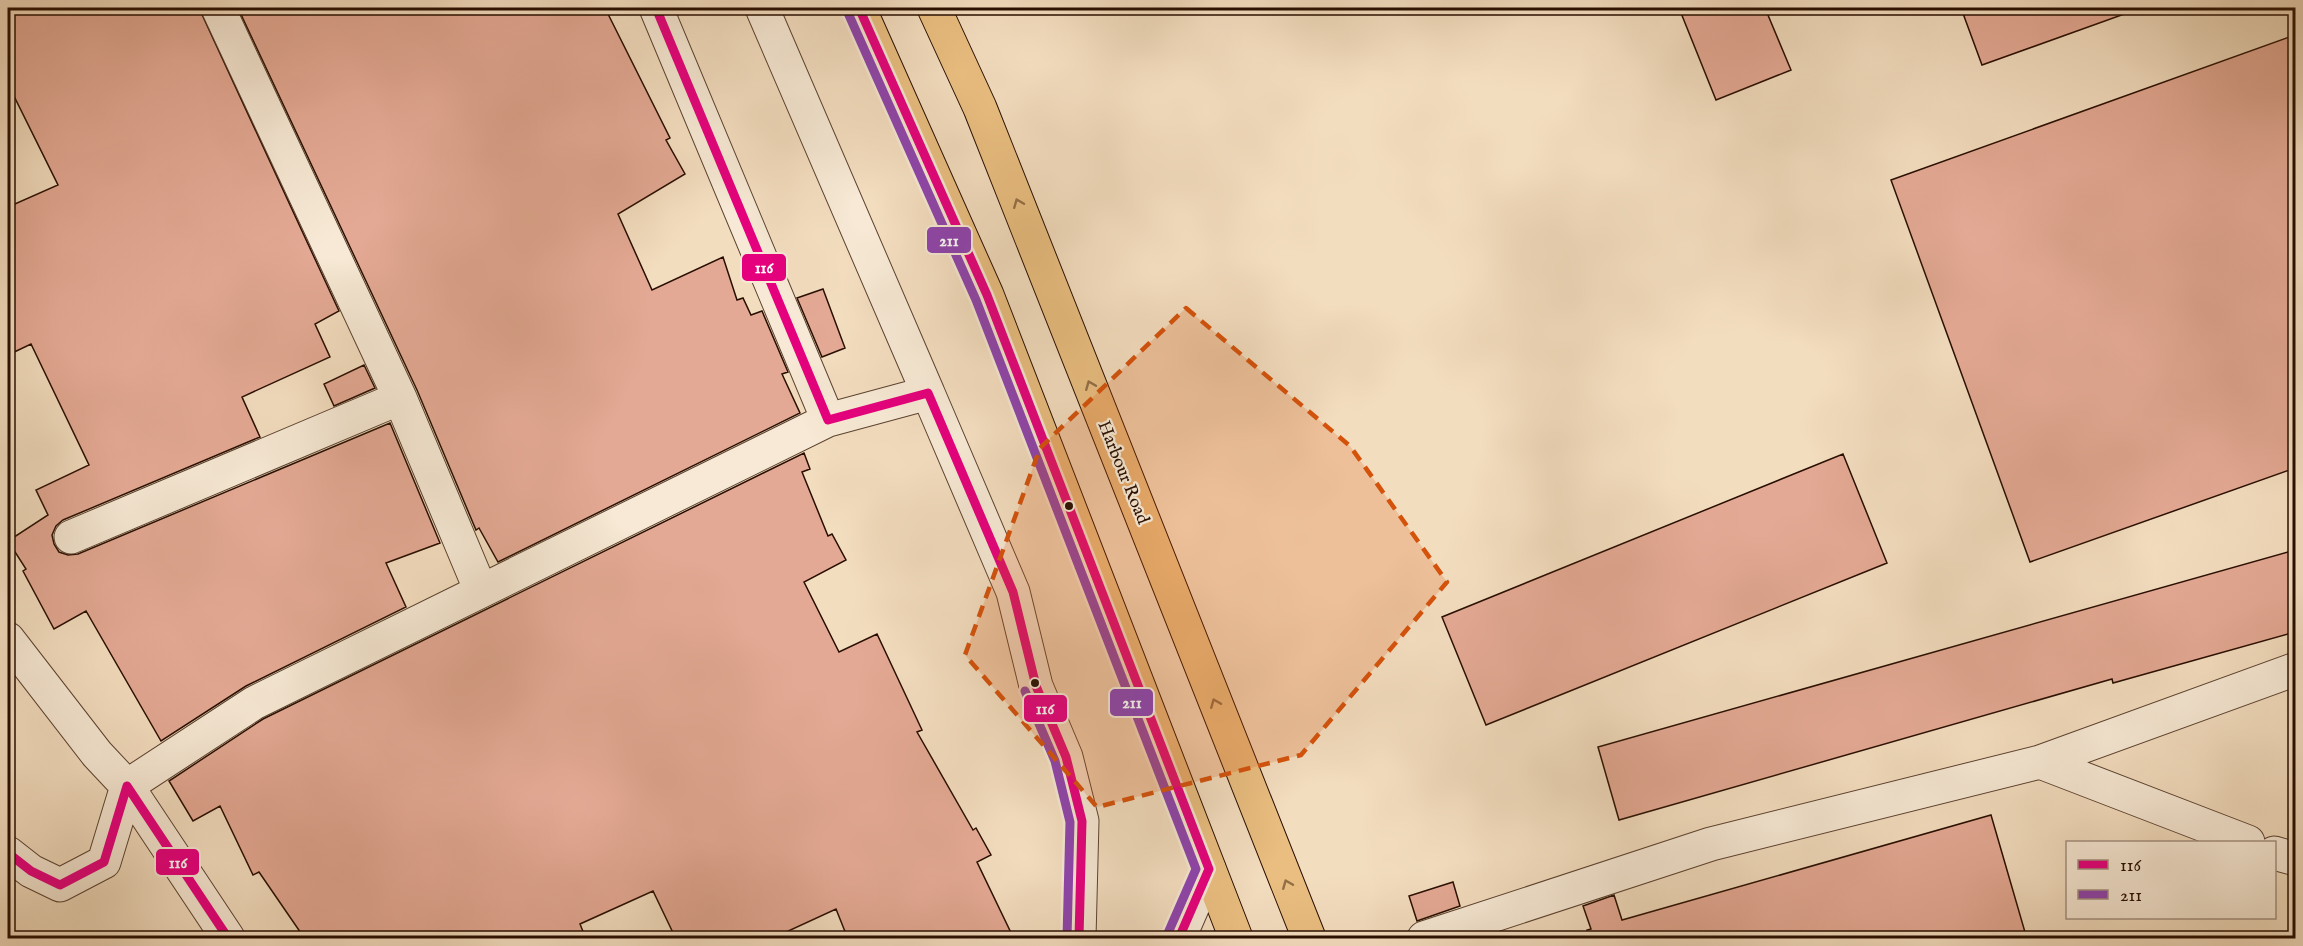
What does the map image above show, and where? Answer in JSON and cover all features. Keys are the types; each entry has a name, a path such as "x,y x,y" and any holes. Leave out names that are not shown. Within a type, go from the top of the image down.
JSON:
{"highway":[{"path":"859,8 987,295 1236,939"},
{"name":"Harbour Road","path":"934,8 980,108 1309,939"}],"street":[{"path":"218,8 400,398 482,591"},
{"path":"656,8 828,420"},
{"path":"762,8 1013,592 1036,686 1066,757 1082,821 1079,939"},
{"path":"8,853 31,871 60,885 104,862 127,786 254,703 828,420 928,393"},
{"path":"71,537 400,398"},
{"path":"8,639 97,754 127,786 228,939"},
{"path":"1424,939 1712,844 2040,762 2295,669"},
{"path":"2040,762 2243,841"},
{"path":"2276,854 2295,859"},
{"path":"1179,939 1209,869"}],"highlighted area":[{"path":"1186,308 1350,446 1447,582 1301,755 1097,807 965,655 1040,448"}],"building":[{"path":"8,8 199,8 339,311 315,324 330,357 242,397 260,437 63,520 56,526 52,535 59,552 68,555 78,554 390,423 440,543 386,563 406,607 246,686 161,741 86,611 54,629 23,571 26,569 8,541 48,515 36,490 89,465 31,344 8,355 8,207 58,185 8,84"},
{"path":"238,8 605,8 670,138 666,140 685,174 618,214 652,290 723,257 737,300 743,298 751,315 762,311 788,372 782,374 800,413 498,562 479,528 476,530 417,390"},
{"path":"1679,8 1765,8 1791,70 1716,100"},
{"path":"1961,8 2130,8 2130,12 1982,65"},
{"path":"2295,35 2295,468 2030,562 1891,180"},
{"path":"823,289 845,348 822,357 797,298"},
{"path":"364,365 375,388 334,406 324,384"},
{"path":"804,453 810,469 802,472 828,536 832,534 846,560 804,582 839,652 877,634 922,730 917,732 973,830 976,828 991,855 977,862 1014,939 848,939 836,909 771,939 676,939 653,891 580,924 586,939 305,939 259,872 253,875 220,806 193,821 169,781 263,719"},
{"path":"1843,454 1887,563 1486,725 1442,617"},
{"path":"2295,550 2295,632 2113,683 2112,679 1619,820 1598,747"},
{"path":"1991,815 2027,939 1588,939 1587,930 1591,929 1583,906 1614,895 1622,920"},
{"path":"1453,882 1460,906 1417,921 1409,896"}],"transit line":[{"name":"116","path":"656,8 828,420 928,393 1013,592 1036,686 1066,757 1082,821 1079,938"},
{"name":"116","path":"859,8 987,295 1209,869 1179,938"},
{"name":"211","path":"848,13 976,300 1196,869 1168,933"},
{"name":"211","path":"1025,691 1055,761 1070,822 1067,938"},
{"name":"116","path":"127,786 228,938"},
{"name":"116","path":"8,853 31,871 60,885 104,862 127,786"}]}
